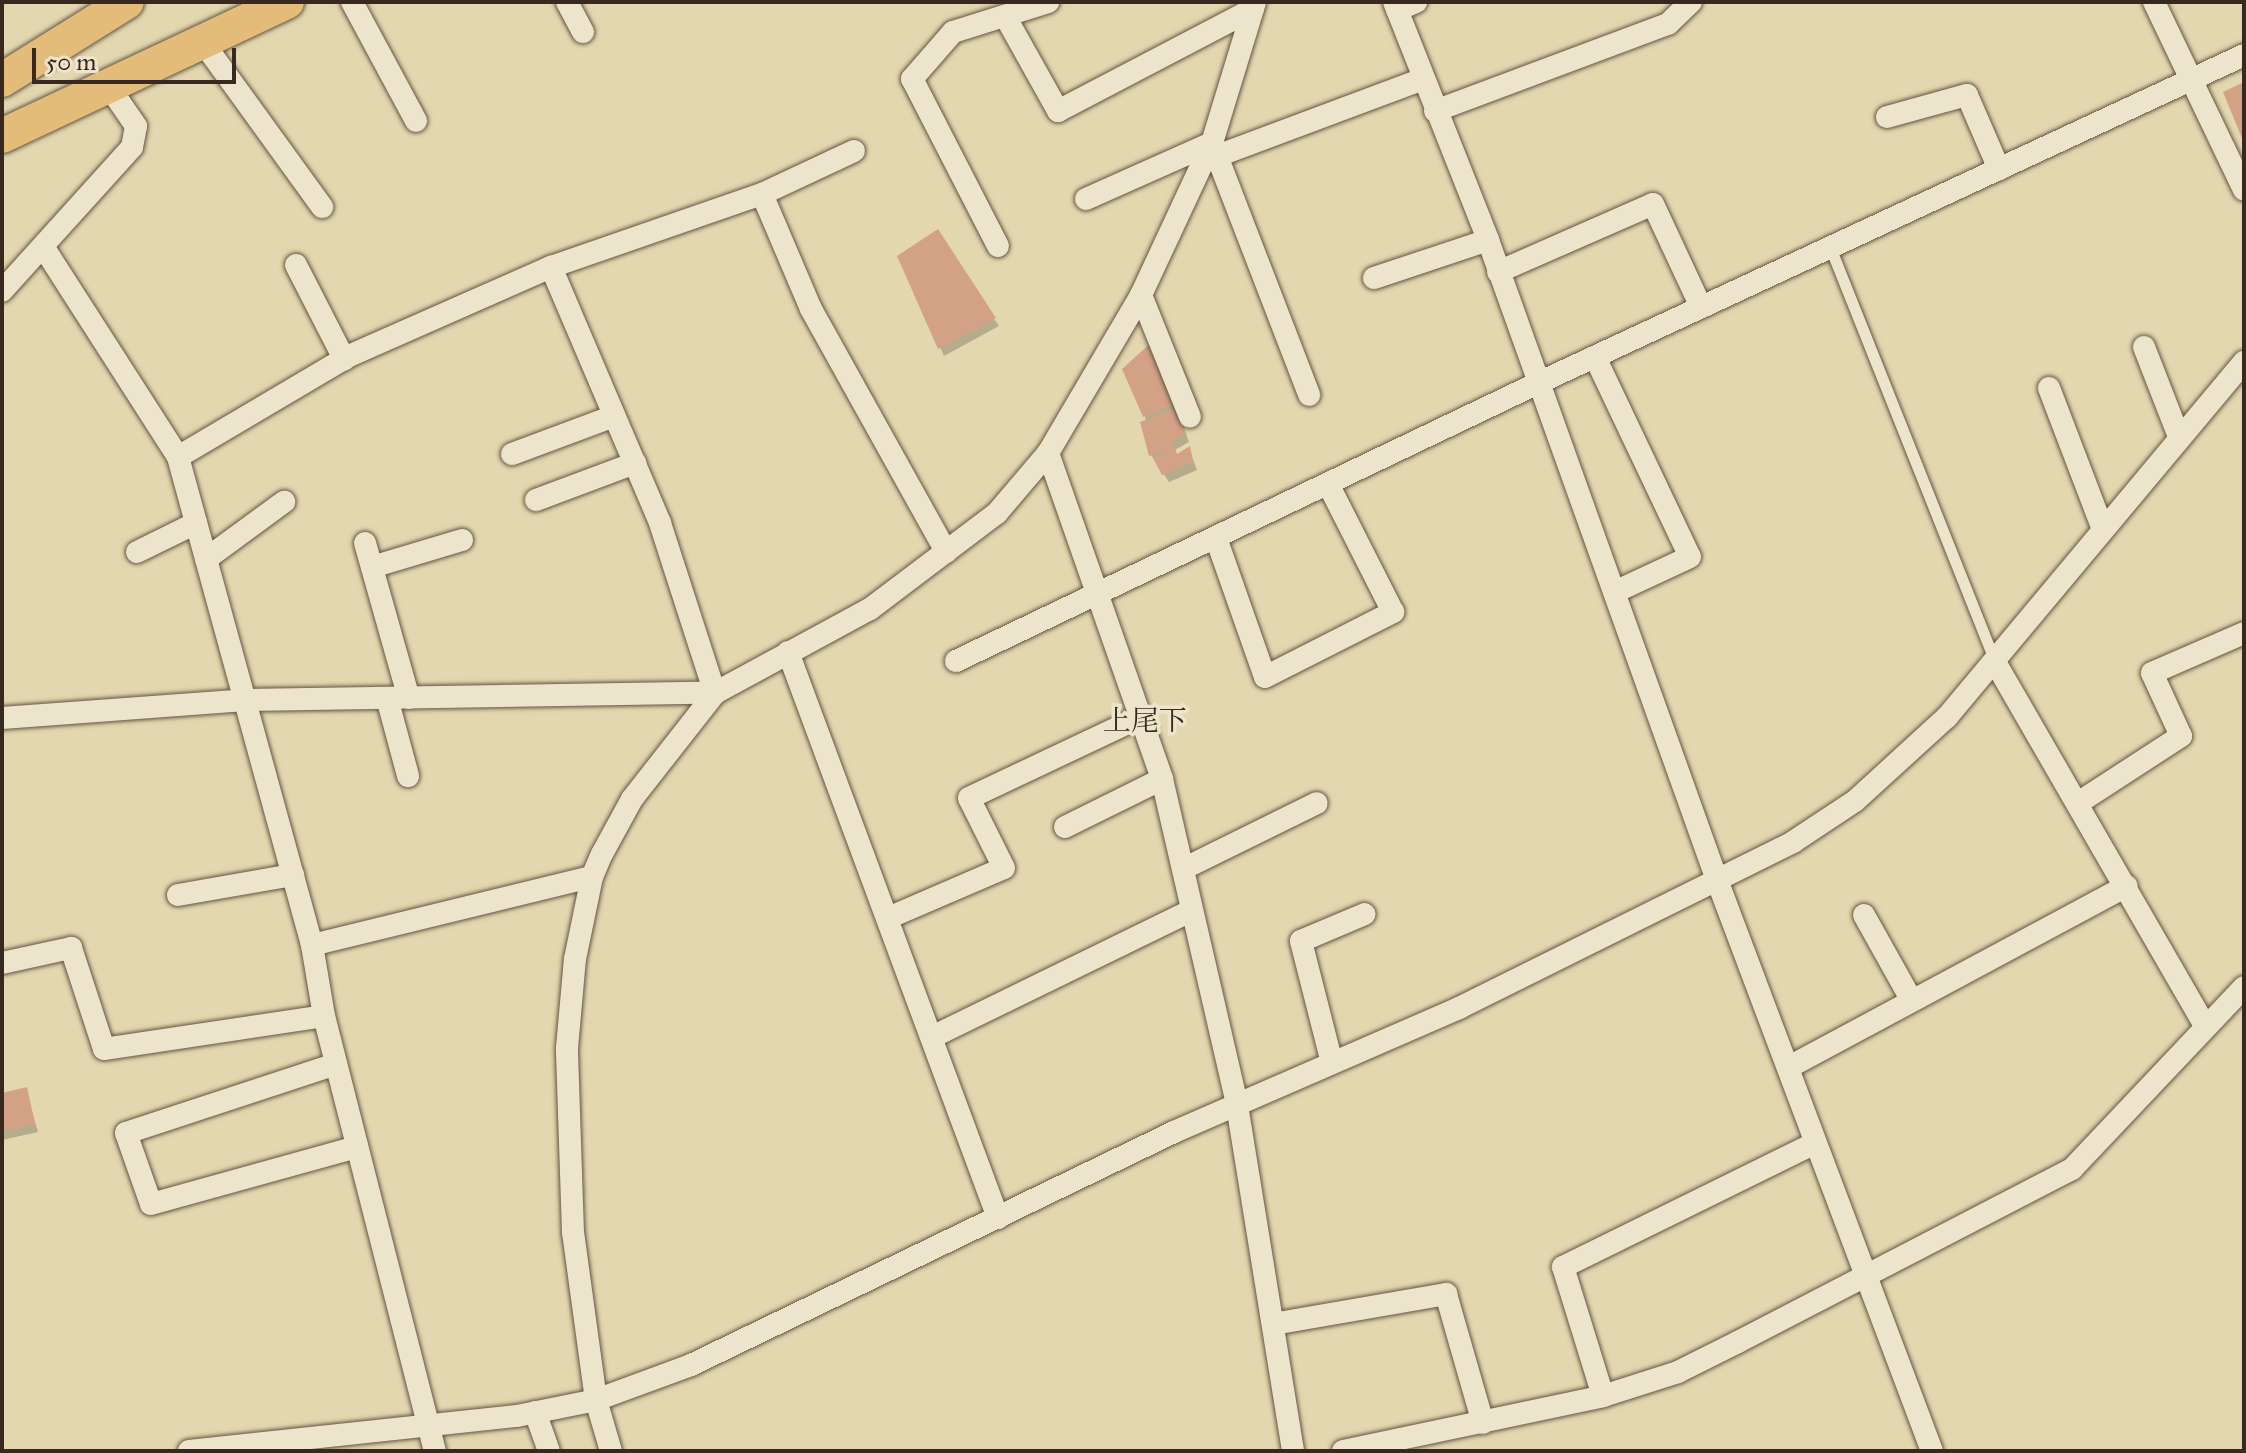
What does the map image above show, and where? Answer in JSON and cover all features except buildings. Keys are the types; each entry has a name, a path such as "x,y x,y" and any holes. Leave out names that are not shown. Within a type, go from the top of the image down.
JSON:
{"main road":[{"path":"2,80 127,2"},
{"path":"2,136 287,2"}],"street":[{"path":"352,2 416,121"},
{"path":"567,2 583,32"},
{"path":"998,246 912,79 953,32 1048,2"},
{"path":"1435,111 1668,24 1691,2"},
{"path":"2154,2 2244,190"},
{"path":"1005,16 1058,111 1254,5"},
{"path":"611,1451 596,1400 573,1233 567,1048 575,959 592,877 632,799 715,693 870,609 997,513 1048,453 1141,295 1214,149 1254,5"},
{"path":"1402,5 1423,79 1488,240 1536,384 1615,592 1717,880 1932,1451"},
{"path":"202,41 322,207"},
{"path":"956,661 1536,384 2244,55"},
{"path":"1086,199 1214,149 1423,79"},
{"path":"2,291 132,147 136,126 107,84"},
{"path":"1887,117 1967,95 1999,169"},
{"path":"1214,149 1309,395"},
{"path":"178,457 344,359 551,267 762,194 854,151"},
{"path":"762,194 811,309 946,552"},
{"path":"1498,272 1653,204 1701,307"},
{"path":"1374,278 1488,240"},
{"path":"44,248 178,457 312,945 324,1016 435,1451"},
{"path":"296,265 344,359"},
{"path":"551,267 660,523 715,693"},
{"path":"1141,295 1190,417"},
{"path":"2144,347 2179,437"},
{"path":"1595,357 1690,557 1615,592"},
{"path":"189,1451 306,1444 535,1412 596,1400 691,1365 1237,1105 1459,1008 1599,934 1793,842 1855,801 1903,761 1995,662 2102,527 2244,362"},
{"path":"2049,388 2102,527"},
{"path":"512,454 614,416"},
{"path":"1048,453 1162,779 1237,1105 1293,1451"},
{"path":"536,500 635,463"},
{"path":"1216,538 1265,677 1393,612 1328,484"},
{"path":"206,559 284,502"},
{"path":"137,552 196,523"},
{"path":"372,567 462,540"},
{"path":"365,543 398,698 408,776"},
{"path":"2078,803 2181,736 2152,673 2244,633"},
{"path":"788,652 998,1218"},
{"path":"1995,662 2205,1026"},
{"path":"2,718 245,700 715,693"},
{"path":"888,918 1004,868 969,798 1140,717"},
{"path":"1065,827 1162,779"},
{"path":"1183,869 1317,803"},
{"path":"178,895 293,875"},
{"path":"312,945 592,877"},
{"path":"1789,1067 2126,886"},
{"path":"932,1037 1192,910"},
{"path":"1332,1063 1301,941 1365,914"},
{"path":"1864,915 1912,1001"},
{"path":"2,963 71,948 104,1049 324,1016"},
{"path":"1343,1451 1603,1396 1678,1372 1866,1276 2072,1169 2244,987"},
{"path":"336,1064 126,1133 151,1204 357,1147"},
{"path":"1603,1396 1563,1267 1815,1143"},
{"path":"1273,1324 1446,1294 1483,1423"},
{"path":"535,1412 549,1451"}],"lane":[{"path":"1830,247 1995,662"}],"district":[{"name":"上尾下","path":"1145,721"}]}
